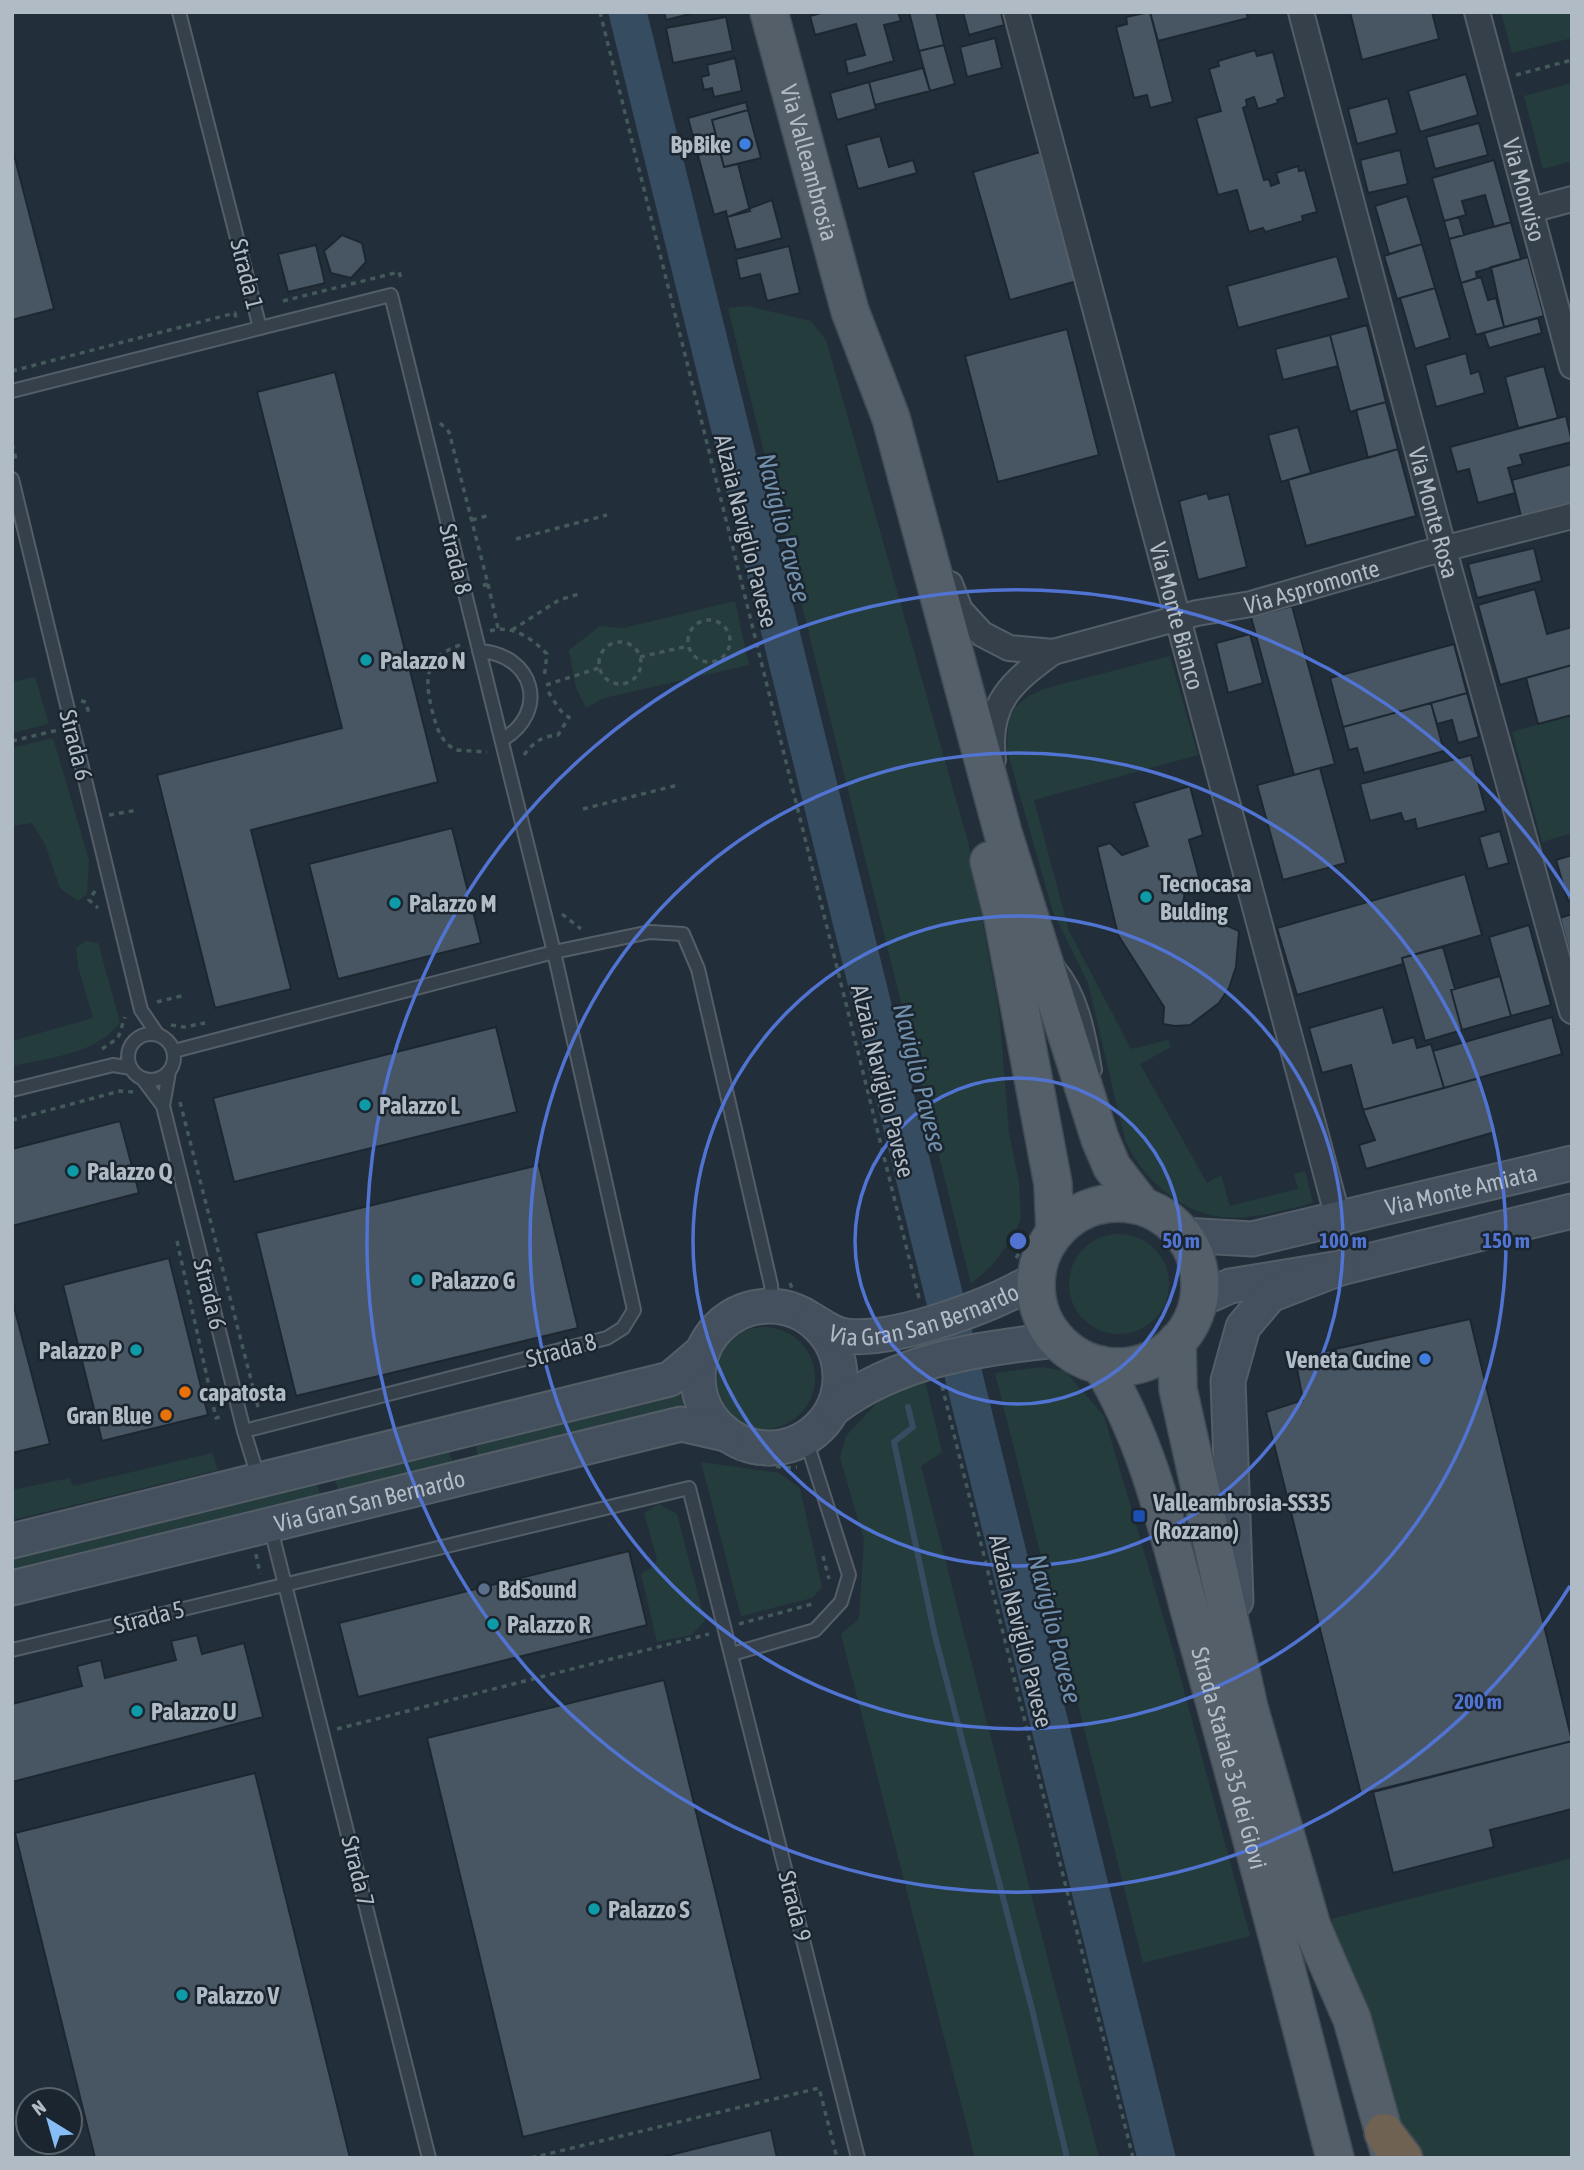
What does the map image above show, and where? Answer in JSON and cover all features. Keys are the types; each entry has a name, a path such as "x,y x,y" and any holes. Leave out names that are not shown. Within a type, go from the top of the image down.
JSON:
{"main road":[{"name":"Via Valleambrosia","path":"769,12 850,311"},
{"path":"850,311 891,418 1018,879 1112,1167 1142,1206"},
{"path":"850,311 863,398 1002,914 1053,1184 1055,1232"},
{"name":"Via Monte Amiata","path":"1183,1235 1252,1239 1572,1163"},
{"path":"1118,1203 1142,1206 1165,1217 1183,1235 1197,1266 1199,1300 1191,1322 1177,1341 1161,1354 1142,1363 1101,1365 1070,1352 1045,1322 1037,1301 1036,1279 1039,1262 1055,1232 1073,1216 1095,1206 1118,1203"},
{"name":"Via Monte Amiata","path":"1199,1300 1230,1286 1347,1266 1572,1211"},
{"path":"1238,1668 1228,1381 1243,1327 1270,1295 1347,1266"},
{"name":"Via Gran San Bernardo","path":"812,1320 846,1336 887,1333 992,1304 1036,1279"},
{"path":"833,1409 841,1377 837,1355 827,1336 812,1320 793,1310 772,1306 750,1309 730,1318 714,1332 703,1351 698,1373 700,1396 709,1417 725,1434 745,1445 768,1449 790,1445 811,1435 833,1409 859,1388 895,1372 1000,1347 1058,1340"},
{"path":"1177,1341 1178,1389 1238,1668 1312,1927 1352,2019 1387,2152"},
{"name":"Via Gran San Bernardo","path":"12,1541 670,1379 703,1351"},
{"name":"Strada Statale 35 dei Giovi","path":"1101,1365 1133,1420 1156,1491 1227,1745 1335,2158"},
{"name":"Via Gran San Bernardo","path":"12,1588 681,1424 725,1434"}],"street":[{"name":"Via Monte Bianco","path":"1016,12 1338,1218"},
{"name":"Via Monte Rosa","path":"1301,12 1444,550 1572,1011"},
{"name":"Via Monviso","path":"1477,12 1572,366"},
{"path":"1531,210 1572,199"},
{"path":"909,485 960,610 982,634 1009,648 1053,652"},
{"name":"Via Aspromonte","path":"1053,652 1178,619 1251,604 1572,516"},
{"path":"1018,879 1016,839 994,762 992,735 1000,702 1008,687 1053,652"}],"lane":[{"name":"Strada 1","path":"12,391 260,328 180,12"},
{"name":"Strada 8","path":"244,1431 607,1338 623,1328 635,1310 550,935 391,295 260,328"},
{"name":"Strada 6","path":"12,479 141,1010 158,1035"},
{"path":"479,651 508,657 519,666 530,689 527,715 521,726 502,740"},
{"path":"174,1051 554,952 650,932 683,934 701,983 771,1285 772,1306"},
{"name":"Strada 6","path":"135,1040 141,1010"},
{"path":"12,1090 113,1065 128,1054 135,1040 150,1034 165,1038 174,1051 169,1072 156,1079 142,1078 131,1068 113,1065"},
{"path":"128,1054 131,1068"},
{"name":"Strada 6","path":"163,1106 169,1072"},
{"name":"Strada 6","path":"142,1078 163,1106 244,1431 259,1480"},
{"path":"1338,1218 1347,1266"},
{"path":"732,1654 816,1630 841,1602 849,1575 810,1452 811,1435"},
{"name":"Strada 9","path":"286,1584 689,1488 858,2158"},
{"name":"Strada 7","path":"270,1525 429,2158"},
{"name":"Strada 5","path":"12,1650 286,1584"}],"path":[{"name":"Alzaia Naviglio Pavese","path":"600,12 927,1322"},
{"path":"1496,80 1572,60"},
{"path":"12,371 235,313 240,333"},
{"path":"472,520 490,515"},
{"path":"516,539 607,516"},
{"path":"488,584 498,628"},
{"path":"512,630 559,600 579,594"},
{"path":"707,620 721,624 729,636 728,649 713,662 695,657 688,646 690,631 694,625 707,620"},
{"path":"611,643 632,646 640,657 639,671 625,684 612,683 599,668 601,654 611,643"},
{"path":"462,644 437,658 429,670 426,685 438,733 444,743 470,754 489,752"},
{"path":"640,657 688,646"},
{"path":"543,686 599,668"},
{"path":"433,711 440,709"},
{"path":"12,741 72,726"},
{"path":"583,809 678,785"},
{"path":"95,884 95,892 89,900 102,911"},
{"path":"550,935 580,929"},
{"path":"97,1052 118,1038 125,1014 185,995"},
{"path":"167,1024 184,1027 216,1021"},
{"name":"Alzaia Naviglio Pavese","path":"937,1361 1133,2158"},
{"path":"822,1552 831,1590"},
{"path":"335,1717 338,1730 822,1601"},
{"path":"531,2158 819,2088 837,2158"}],"green space":[{"path":"1501,12 1572,12 1572,38 1512,53"},
{"path":"1572,83 1572,161 1543,169 1524,96"},
{"path":"747,306 811,321 826,340 968,842 999,1012 1009,1132 1019,1183 1021,1217 1014,1236 992,1265 971,1284 728,308"},
{"path":"735,601 749,665 604,698 586,708 576,688 569,650 600,626 624,628"},
{"path":"1170,656 1198,755 1034,800 1069,931 1131,1049 1168,1040 1171,1047 1140,1064 1207,1183 1221,1175 1230,1206 1298,1189 1294,1174 1305,1171 1313,1203 1273,1213 1236,1218 1219,1217 1183,1204 1152,1180 1129,1148 1088,983 1053,912 1007,750 1008,720 1015,708 1027,697 1043,689"},
{"path":"35,677 49,724 12,733 12,682"},
{"path":"1572,715 1572,833 1542,842 1512,732"},
{"path":"53,738 89,860 87,894 78,901 60,888 45,844 32,823 12,826 12,748"},
{"path":"86,941 98,943 120,1022 111,1033 86,1048 12,1066 12,1041 93,1018 78,966 76,948"},
{"path":"1119,1234 1138,1238 1154,1249 1165,1265 1169,1284 1165,1303 1154,1319 1138,1330 1119,1334 1100,1330 1084,1319 1073,1303 1069,1284 1073,1265 1084,1249 1100,1238"},
{"path":"764,1327 793,1335 807,1349 815,1378 807,1407 793,1421 764,1429 735,1421 721,1407 713,1378 721,1349 735,1335"},
{"path":"1042,1367 1065,1371 1104,1416 1175,1657 1250,1936 1143,1963 995,1373"},
{"path":"925,1380 942,1452 921,1466 1099,2158 975,2158 841,1634 859,1619 864,1540 840,1458 846,1436 883,1396"},
{"path":"670,1394 681,1395 685,1405 677,1413 478,1458 476,1447 486,1436"},
{"path":"448,1450 453,1462 447,1468 339,1494 334,1475"},
{"path":"212,1453 218,1470 12,1520 12,1490 70,1478 73,1486"},
{"path":"701,1462 779,1473 800,1488 822,1587 812,1598 741,1616"},
{"path":"316,1480 321,1499 12,1576 12,1554"},
{"path":"659,1504 677,1514 705,1621 691,1635 657,1642 641,1574 651,1568 657,1559 644,1513"},
{"path":"1572,1858 1572,2158 1419,2158 1404,2139 1323,1921"}],"water":[{"path":"608,12 647,12 1176,2158 1137,2158"}],"building":[{"path":"664,12 698,12 666,20"},
{"path":"825,12 898,12 901,21 884,25 894,61 848,74 845,60 865,55 856,24 815,35 810,16"},
{"path":"909,12 936,12 944,45 919,51"},
{"path":"963,12 1001,12 1004,25 969,35"},
{"path":"1150,12 1246,12 1248,18 1158,41"},
{"path":"1150,12 1173,102 1150,108 1147,95 1134,98 1116,27 1127,24 1126,17"},
{"path":"1350,12 1432,12 1439,39 1362,60"},
{"path":"726,17 733,51 673,63 666,28"},
{"path":"995,38 1002,68 967,77 960,47"},
{"path":"944,45 955,84 930,91 919,51"},
{"path":"1255,50 1257,56 1273,52 1285,97 1277,100 1278,103 1258,109 1254,97 1246,100 1247,106 1243,108 1264,180 1269,179 1271,186 1279,183 1276,173 1298,166 1299,171 1305,170 1317,212 1302,216 1303,221 1265,232 1263,228 1249,232 1237,190 1218,195 1196,118 1221,111 1209,69 1219,66 1218,61"},
{"path":"735,58 742,91 714,97 712,88 704,90 701,77 709,75 707,65"},
{"path":"923,68 930,91 875,105 869,82"},
{"path":"1466,74 1478,115 1420,132 1408,91"},
{"path":"869,82 876,109 837,120 830,93"},
{"path":"1388,98 1397,133 1357,144 1348,109"},
{"path":"746,102 748,110 712,120 724,167 738,164 750,211 727,217 726,211 714,215 688,118"},
{"path":"748,110 761,158 724,167 712,120"},
{"path":"1479,123 1488,155 1435,169 1426,137"},
{"path":"880,136 889,167 913,160 917,173 858,189 846,145"},
{"path":"12,147 54,309 12,320"},
{"path":"1400,150 1408,184 1368,193 1360,160"},
{"path":"1040,152 1077,281 1010,300 973,172"},
{"path":"1494,160 1511,222 1494,227 1485,195 1462,201 1466,215 1444,221 1432,178"},
{"path":"1407,196 1422,244 1389,254 1375,206"},
{"path":"772,200 782,238 736,250 727,217"},
{"path":"1459,217 1464,235 1449,239 1444,221"},
{"path":"1511,222 1521,259 1476,272 1477,278 1461,283 1449,239"},
{"path":"342,235 362,243 366,262 351,278 331,273 324,251"},
{"path":"1422,244 1435,288 1397,299 1384,256"},
{"path":"316,245 325,283 288,292 278,254"},
{"path":"789,246 800,293 767,301 760,274 740,279 736,259"},
{"path":"1337,256 1349,298 1238,328 1227,286"},
{"path":"1528,257 1544,316 1504,327 1491,267"},
{"path":"1481,277 1488,300 1496,298 1504,327 1476,335 1461,283"},
{"path":"1435,288 1450,338 1415,349 1400,298"},
{"path":"1538,318 1542,333 1489,348 1484,333"},
{"path":"1367,325 1386,402 1350,412 1330,335"},
{"path":"1067,329 1099,455 998,482 965,356"},
{"path":"1330,335 1338,366 1283,380 1275,349"},
{"path":"1466,353 1471,374 1479,371 1485,393 1436,407 1425,365"},
{"path":"1544,366 1558,418 1518,428 1505,377"},
{"name":"Palazzo N","path":"335,372 438,782 251,830 291,989 215,1008 157,775 342,728 257,392"},
{"path":"1386,402 1398,449 1368,458 1356,410"},
{"path":"1566,416 1572,442 1520,455 1523,464 1508,468 1515,493 1478,503 1469,469 1457,472 1450,447"},
{"path":"1298,427 1311,473 1281,482 1268,435"},
{"path":"1398,449 1416,516 1306,546 1288,480"},
{"path":"1572,464 1572,503 1521,516 1512,480"},
{"path":"1207,493 1209,499 1229,494 1247,567 1198,580 1179,501"},
{"path":"1534,548 1542,581 1477,598 1468,564"},
{"path":"1535,589 1547,634 1572,627 1572,665 1500,685 1478,605"},
{"path":"1292,606 1335,764 1294,775 1251,617"},
{"path":"1250,634 1263,683 1228,693 1216,643"},
{"path":"1454,644 1467,693 1343,727 1330,678"},
{"path":"1572,665 1572,715 1538,724 1526,678"},
{"path":"1467,693 1479,737 1458,743 1452,720 1437,724 1431,703"},
{"path":"1431,703 1444,751 1364,773 1357,748 1349,750 1343,727"},
{"path":"1471,755 1486,811 1417,829 1415,819 1404,822 1401,813 1370,821 1360,784"},
{"path":"1320,768 1346,863 1283,880 1257,785"},
{"name":"Tecnocasa Bulding","path":"1190,786 1203,835 1189,840 1201,885 1185,889 1183,906 1239,931 1236,967 1229,988 1219,1003 1190,1025 1175,1026 1163,1024 1164,1007 1118,935 1097,847 1110,843 1122,855 1148,846 1134,803"},
{"name":"Palazzo M","path":"452,828 481,943 338,979 309,864"},
{"path":"1500,831 1509,863 1488,869 1479,837"},
{"path":"1572,855 1572,900 1568,901 1556,860"},
{"path":"1465,874 1482,935 1402,958 1403,964 1297,995 1277,928"},
{"path":"1572,914 1572,962 1560,918"},
{"path":"1529,925 1551,1005 1511,1016 1489,937"},
{"path":"1443,947 1455,989 1451,990 1462,1030 1425,1041 1402,958"},
{"path":"1500,976 1511,1016 1462,1030 1451,990"},
{"path":"1383,1007 1393,1043 1414,1037 1417,1048 1431,1044 1444,1088 1363,1110 1351,1065 1322,1073 1309,1028"},
{"path":"1552,1017 1562,1054 1444,1088 1433,1051"},
{"name":"Palazzo L","path":"496,1027 517,1112 234,1182 213,1098"},
{"path":"1480,1078 1495,1132 1366,1169 1359,1145 1375,1140 1363,1110"},
{"name":"Palazzo Q","path":"120,1121 139,1193 12,1226 12,1149"},
{"name":"Palazzo G","path":"539,1165 578,1328 296,1396 256,1233"},
{"name":"Palazzo P","path":"169,1258 208,1415 102,1441 63,1285"},
{"path":"12,1299 50,1444 12,1453"},
{"path":"1470,1319 1572,1741 1361,1794 1266,1412 1303,1400 1295,1358"},
{"name":"Palazzo R","path":"629,1551 647,1625 358,1697 339,1623"},
{"name":"Palazzo U","path":"197,1635 202,1654 244,1643 263,1717 12,1782 12,1704 82,1686 77,1666 101,1660 105,1678 176,1660 171,1641"},
{"name":"Palazzo S","path":"664,1680 761,2079 523,2137 427,1738"},
{"path":"1572,1741 1572,1809 1490,1830 1494,1847 1393,1873 1373,1792"},
{"name":"Palazzo V","path":"255,1773 350,2158 95,2158 84,2113 84,2086 77,2086 15,1833"},
{"path":"771,2130 777,2158 658,2158"}],"waterway":[{"path":"908,1407 913,1427 894,1442 935,1636 1032,2009 1067,2158"}],"place":[{"name":"BpBike","path":"745,144"},
{"name":"Palazzo N","path":"366,660"},
{"name":"Tecnocasa Bulding","path":"1146,897"},
{"name":"Palazzo M","path":"395,903"},
{"name":"Palazzo L","path":"365,1105"},
{"name":"Palazzo Q","path":"73,1171"},
{"name":"Palazzo G","path":"417,1280"},
{"name":"Palazzo P","path":"136,1350"},
{"name":"Veneta Cucine","path":"1425,1359"},
{"name":"capatosta","path":"185,1392"},
{"name":"Gran Blue","path":"166,1415"},
{"name":"Valleambrosia-SS35 (Rozzano)","path":"1139,1516"},
{"name":"BdSound","path":"484,1589"},
{"name":"Palazzo R","path":"493,1624"},
{"name":"Palazzo U","path":"137,1711"},
{"name":"Palazzo S","path":"594,1909"},
{"name":"Palazzo V","path":"182,1995"}],"water label":[{"name":"Naviglio Pavese","path":"784,528"},
{"name":"Naviglio Pavese","path":"920,1078"},
{"name":"Naviglio Pavese","path":"1055,1629"}]}
